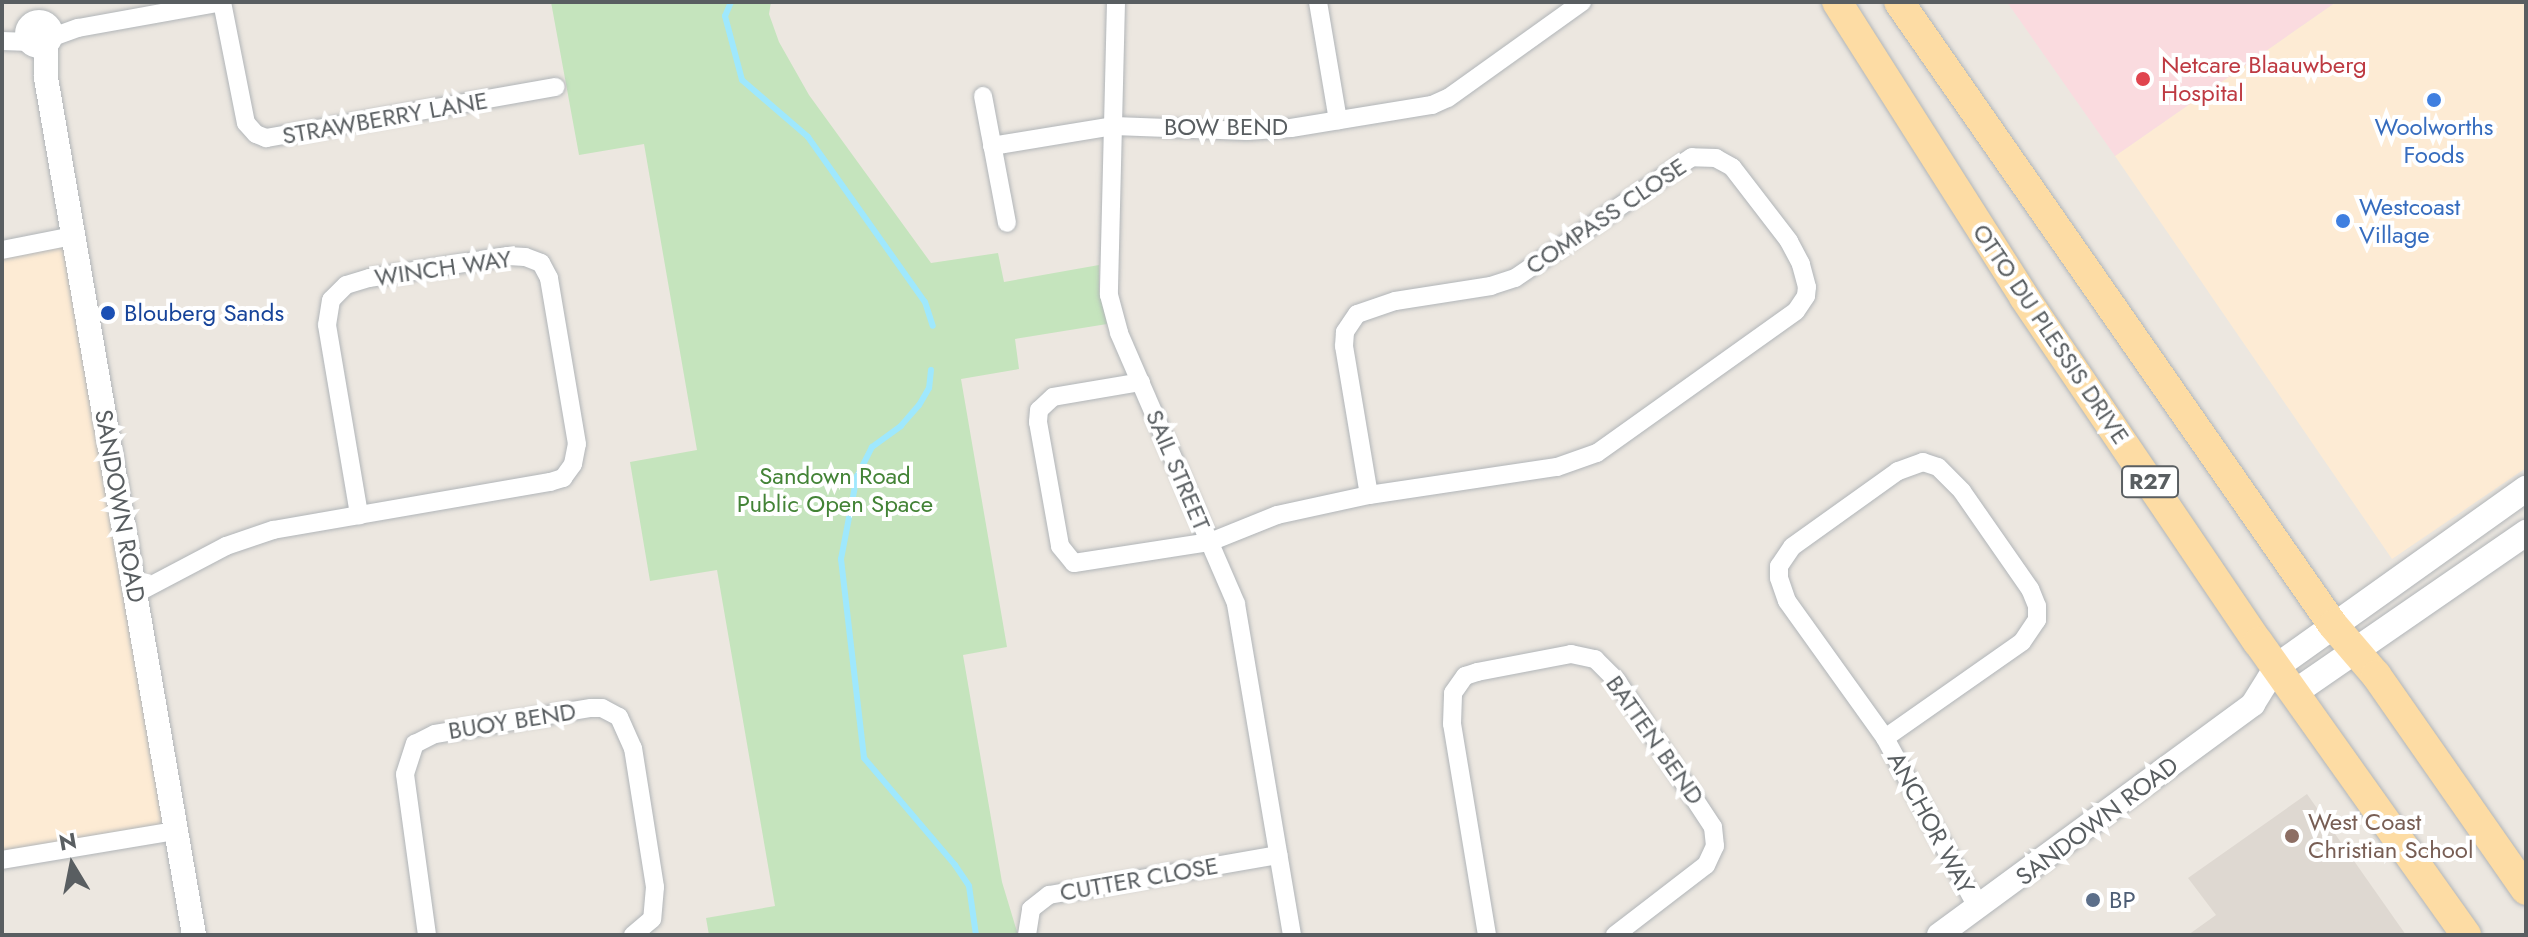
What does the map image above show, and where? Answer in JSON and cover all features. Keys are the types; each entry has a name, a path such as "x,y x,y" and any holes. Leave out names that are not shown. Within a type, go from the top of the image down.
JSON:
{"main road":[{"name":"OTTO DU PLESSIS DRIVE","path":"1837,2 2024,297 2294,693 2466,935"},
{"name":"R27","path":"1899,2 2333,625 2376,675 2526,890"},
{"name":"SANDOWN ROAD","path":"2276,667 2526,489"},
{"name":"SANDOWN ROAD","path":"2294,693 2526,533"}],"street":[{"path":"2,40 38,28 78,28 222,2"},
{"name":"STRAWBERRY LANE","path":"222,2 246,123 256,134 266,138 556,87"},
{"name":"SAIL STREET","path":"1116,2 1109,295 1119,333 1210,542 1239,617 1292,935"},
{"path":"1318,2 1338,120"},
{"name":"BOW BEND","path":"992,146 1114,126 1247,131 1338,120 1440,102 1582,2"},
{"name":"SANDOWN ROAD","path":"38,28 194,935"},
{"path":"983,96 1007,223"},
{"name":"COMPASS CLOSE","path":"1141,382 1053,397 1039,410 1038,422 1061,551 1068,560 1081,564 1210,542 1277,515 1369,495 1557,467 1597,453 1796,311 1806,296 1807,287 1801,264 1789,241 1732,167 1716,158 1692,157 1515,278 1491,286 1395,301 1357,314 1345,332 1344,346 1369,495"},
{"path":"2,250 73,236"},
{"name":"WINCH WAY","path":"135,594 226,546 273,530 550,482 563,478 569,471 577,444 549,278 541,263 525,257 508,256 369,278 346,285 331,300 327,325 359,515"},
{"name":"ANCHOR WAY","path":"1885,738 2022,642 2034,629 2038,613 2030,589 1962,491 1938,467 1923,462 1898,471 1804,538 1783,557 1779,566 1780,587 1885,738 1977,907"},
{"name":"BATTEN BEND","path":"1487,935 1452,724 1453,693 1465,676 1477,672 1571,654 1595,659 1611,674 1713,827 1715,846 1706,865 1615,935"},
{"name":"SANDOWN ROAD","path":"2253,704 2276,667"},
{"name":"SANDOWN ROAD","path":"1939,935 2253,704 2294,693"},
{"name":"BUOY BEND","path":"427,935 406,786 406,762 415,744 435,734 602,708 619,717 633,748 655,887 652,919 633,935"},
{"path":"2,860 176,831"},
{"name":"CUTTER CLOSE","path":"1027,935 1031,909 1049,895 1279,855"}],"shaded area":[{"name":"Netcare Blaauwberg Hospital","path":"2007,2 2336,2 2115,156"},
{"path":"2336,2 2526,2 2526,468 2392,559 2115,156"},
{"path":"75,238 177,831 2,861 2,252"},
{"name":"West Coast Christian School","path":"2307,794 2406,935 2188,935 2216,915 2188,878"}],"green space":[{"name":"Sandown Road Public Open Space","path":"551,2 771,2 769,14 779,42 809,95 931,263 998,253 1004,282 1099,265 1099,290 1107,324 1015,339 1019,369 961,379 1007,647 963,655 1002,882 1018,935 709,935 706,918 775,906 717,570 650,581 630,462 697,450 644,144 579,155"}],"waterway":[{"path":"731,2 725,16 742,80 808,137 925,302 933,326"},
{"path":"931,370 929,388 919,405 901,426 872,447 857,476 841,559 864,758 955,865 969,886 976,935"}],"place":[{"name":"Netcare Blaauwberg Hospital","path":"2143,79"},
{"name":"Woolworths Foods","path":"2434,100"},
{"name":"Westcoast Village","path":"2343,221"},
{"name":"Blouberg Sands","path":"108,313"},
{"name":"West Coast Christian School","path":"2292,836"},
{"name":"BP","path":"2093,900"}]}
